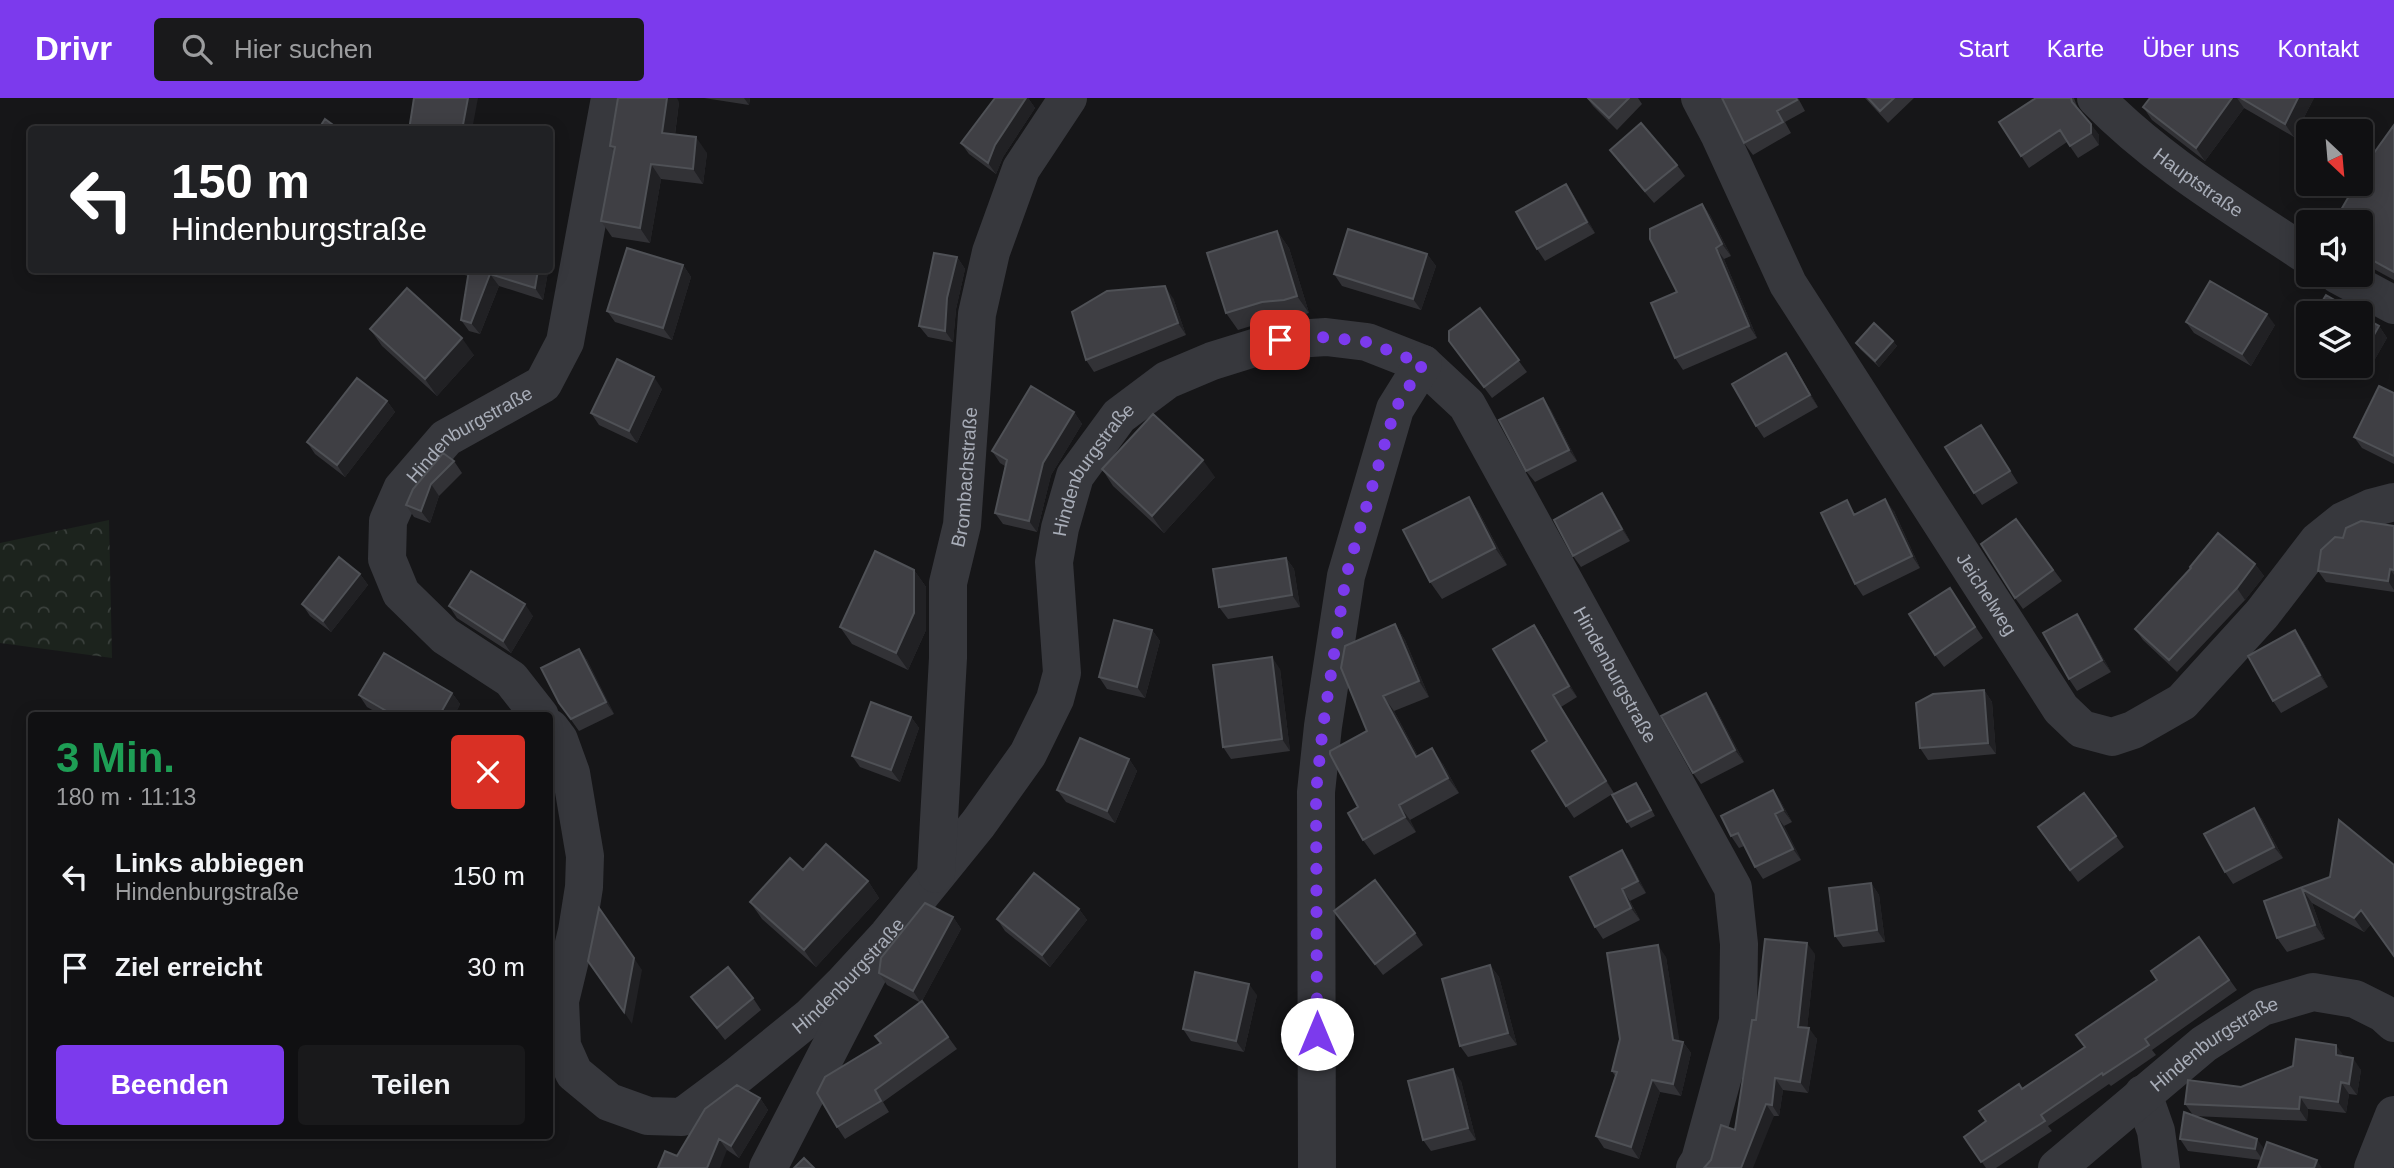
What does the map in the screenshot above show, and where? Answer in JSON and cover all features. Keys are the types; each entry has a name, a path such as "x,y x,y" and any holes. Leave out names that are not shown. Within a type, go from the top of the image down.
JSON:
{"street":[{"name":"Hindenburgstraße","path":"537,712 511,679 445,636 401,593 387,559 388,521 402,489 446,438 542,384 565,342 610,98"},
{"name":"Brombachstraße","path":"936,874 948,658 948,583 962,524 977,314 991,252 1021,169 1068,98"},
{"name":"Jeichelweg","path":"1700,98 1788,284 2061,709 2082,729 2112,737 2133,730 2182,702 2262,614 2318,541 2343,521 2371,508 2394,502"},
{"name":"Hauptstraße","path":"2096,98 2123,124 2210,193 2296,248"},
{"path":"2360,287 2394,306"},
{"name":"Hindenburgstraße","path":"553,732 571,773 585,856 584,887 577,931 560,1000 562,1046 574,1073 608,1102 648,1116 682,1117 811,1016 888,935 978,824 1028,754 1055,699 1062,673 1054,562 1060,528 1075,476 1119,416 1167,380 1212,361 1280,340 1326,337 1367,342 1423,364 1467,405 1733,888 1739,944 1738,1021 1700,1160 1695,1168"},
{"path":"1317,1168 1316,792 1323,726 1346,576 1395,409 1423,364"},
{"path":"768,1168 888,935"},
{"name":"Hindenburgstraße","path":"2057,1168 2204,1044 2262,1007 2313,992 2355,999 2382,1013 2394,1023"},
{"path":"2143,1094 2157,1131 2161,1168"},
{"path":"2373,1168 2394,1115"}],"green space":[{"path":"109,520 112,658 0,643 0,543"}],"building":[{"path":"414,98 468,98 463,126 410,126"},
{"path":"618,98 667,98 662,133 696,137 693,169 651,164 640,228 601,221 615,147 610,146"},
{"path":"995,98 1026,98 995,145 988,163 961,143"},
{"path":"1588,98 1629,98 1609,118"},
{"path":"1722,98 1797,100 1777,111 1783,122 1744,143"},
{"path":"1868,98 1894,98 1880,111"},
{"path":"2036,98 2071,98 2091,124 2091,133 2070,146 2060,130 2021,156 1999,122"},
{"path":"2150,98 2232,98 2196,148 2143,107"},
{"path":"2241,98 2298,98 2285,124"},
{"path":"325,119 335,126 321,126"},
{"path":"1641,123 1677,165 1645,191 1610,150"},
{"path":"2394,125 2394,272 2373,261 2373,210 2341,210 2349,196 2373,196 2373,154"},
{"path":"1566,184 1587,222 1537,249 1516,212"},
{"path":"1702,204 1722,244 1716,248 1749,326 1675,358 1651,303 1677,292 1650,239 1650,229"},
{"path":"1348,229 1427,254 1413,299 1334,274"},
{"path":"1277,231 1297,296 1262,302 1226,313 1207,253"},
{"path":"627,248 683,265 663,328 607,311"},
{"path":"934,253 957,257 947,298 945,331 919,326"},
{"path":"469,273 538,273 535,288 490,274 471,323 461,320"},
{"path":"2210,281 2267,314 2242,354 2186,322"},
{"path":"1165,286 1178,323 1086,360 1072,312 1107,291"},
{"path":"407,288 462,338 425,379 370,329"},
{"path":"2326,295 2336,301 2322,301"},
{"path":"1480,308 1519,360 1484,387 1449,341 1449,331"},
{"path":"1874,323 1893,341 1875,361 1856,343"},
{"path":"2373,323 2379,326 2373,337"},
{"path":"1786,353 1810,395 1756,426 1732,384"},
{"path":"617,359 654,377 629,431 591,413"},
{"path":"357,378 387,401 337,465 307,442"},
{"path":"1031,386 1074,412 1043,463 1029,521 995,513 1007,460 992,451"},
{"path":"2379,386 2394,393 2394,456 2354,437"},
{"path":"1543,398 1569,450 1526,471 1499,420"},
{"path":"1153,414 1203,460 1152,516 1102,469"},
{"path":"1981,425 2010,471 1974,493 1945,447"},
{"path":"443,453 454,461 431,484 421,511 406,505 413,489"},
{"path":"1602,493 1622,529 1573,556 1554,520"},
{"path":"1469,497 1495,548 1430,582 1403,530"},
{"path":"1885,499 1912,556 1855,584 1821,513 1847,500 1854,515"},
{"path":"2016,519 2053,570 2015,598 1981,544"},
{"path":"2361,521 2394,526 2394,570 2390,569 2388,581 2318,571 2321,550 2335,537 2343,538 2346,528"},
{"path":"2218,533 2255,564 2237,588 2169,660 2135,629 2191,568"},
{"path":"875,551 914,570 914,613 896,653 840,627"},
{"path":"339,557 360,574 323,621 302,604"},
{"path":"1286,558 1292,595 1219,607 1213,569"},
{"path":"471,571 525,604 503,641 449,606"},
{"path":"1950,588 1975,627 1935,655 1909,614"},
{"path":"2077,614 2102,660 2069,679 2043,633"},
{"path":"1114,620 1152,630 1137,687 1099,677"},
{"path":"1395,624 1419,681 1383,696 1416,757 1432,748 1448,778 1399,805 1405,817 1363,840 1348,813 1358,807 1330,754 1330,751 1367,731 1341,668 1345,646"},
{"path":"1534,625 1569,686 1553,695 1606,781 1566,806 1532,751 1547,741 1493,649"},
{"path":"2295,630 2320,675 2273,701 2248,656"},
{"path":"579,649 606,702 571,719 559,703 541,668"},
{"path":"384,653 452,693 441,712 388,712 359,695"},
{"path":"1272,657 1282,739 1223,747 1213,665"},
{"path":"1984,690 1988,743 1920,748 1916,703 1933,694"},
{"path":"1706,693 1735,750 1693,773 1661,716"},
{"path":"871,702 911,717 891,770 852,756"},
{"path":"1080,738 1129,759 1107,811 1057,790"},
{"path":"1636,783 1651,810 1627,822 1612,795"},
{"path":"1773,790 1783,810 1775,814 1793,849 1755,867 1738,833 1731,836 1721,816"},
{"path":"2084,793 2116,836 2070,870 2038,827"},
{"path":"2254,808 2274,847 2225,872 2204,834"},
{"path":"2339,820 2394,865 2394,956 2361,910 2354,918 2302,889 2315,925 2277,938 2264,901 2330,877"},
{"path":"826,844 868,881 804,950 750,902 790,858 803,870"},
{"path":"1622,850 1638,881 1622,889 1631,908 1595,927 1570,877"},
{"path":"1034,873 1079,909 1042,955 997,919"},
{"path":"1375,880 1415,933 1375,964 1334,911"},
{"path":"1871,883 1877,930 1835,936 1829,888"},
{"path":"925,903 953,917 913,991 879,973 881,958"},
{"path":"599,908 634,958 624,1012 588,961"},
{"path":"2199,937 2229,980 2145,1039 2149,1045 2041,1115 2045,1121 1981,1162 1964,1137 1986,1121 1979,1111 2019,1084 2022,1089 2085,1047 2076,1035 2157,980 2151,971"},
{"path":"1765,939 1807,943 1798,1027 1809,1028 1800,1082 1775,1078 1772,1105 1766,1104 1741,1168 1704,1168 1711,1160 1721,1125 1735,1130 1752,1020 1756,1020"},
{"path":"1658,945 1673,1040 1683,1042 1673,1084 1652,1080 1631,1147 1596,1136 1617,1072 1612,1071 1620,1039 1607,953"},
{"path":"1490,965 1508,1033 1460,1046 1442,979"},
{"path":"728,967 753,998 717,1028 691,997"},
{"path":"1195,972 1249,984 1236,1041 1183,1029"},
{"path":"922,1001 948,1037 875,1090 881,1101 837,1127 817,1093 825,1077 881,1043 875,1036"},
{"path":"2296,1039 2336,1045 2336,1055 2353,1058 2349,1084 2341,1082 2338,1102 2300,1097 2299,1109 2185,1104 2188,1080 2241,1087 2293,1066"},
{"path":"1453,1069 1468,1128 1423,1140 1408,1081"},
{"path":"737,1085 760,1098 731,1146 719,1139 707,1168 658,1168 665,1151 677,1156 705,1109"},
{"path":"2184,1112 2257,1139 2255,1149 2180,1139"},
{"path":"2267,1142 2317,1160 2314,1168 2258,1168"},
{"path":"804,1158 814,1168 794,1168"}],"route":[{"path":"1280,340 1326,337 1367,342 1423,364 1395,409 1346,576 1323,726 1316,792 1317,1034"}]}
